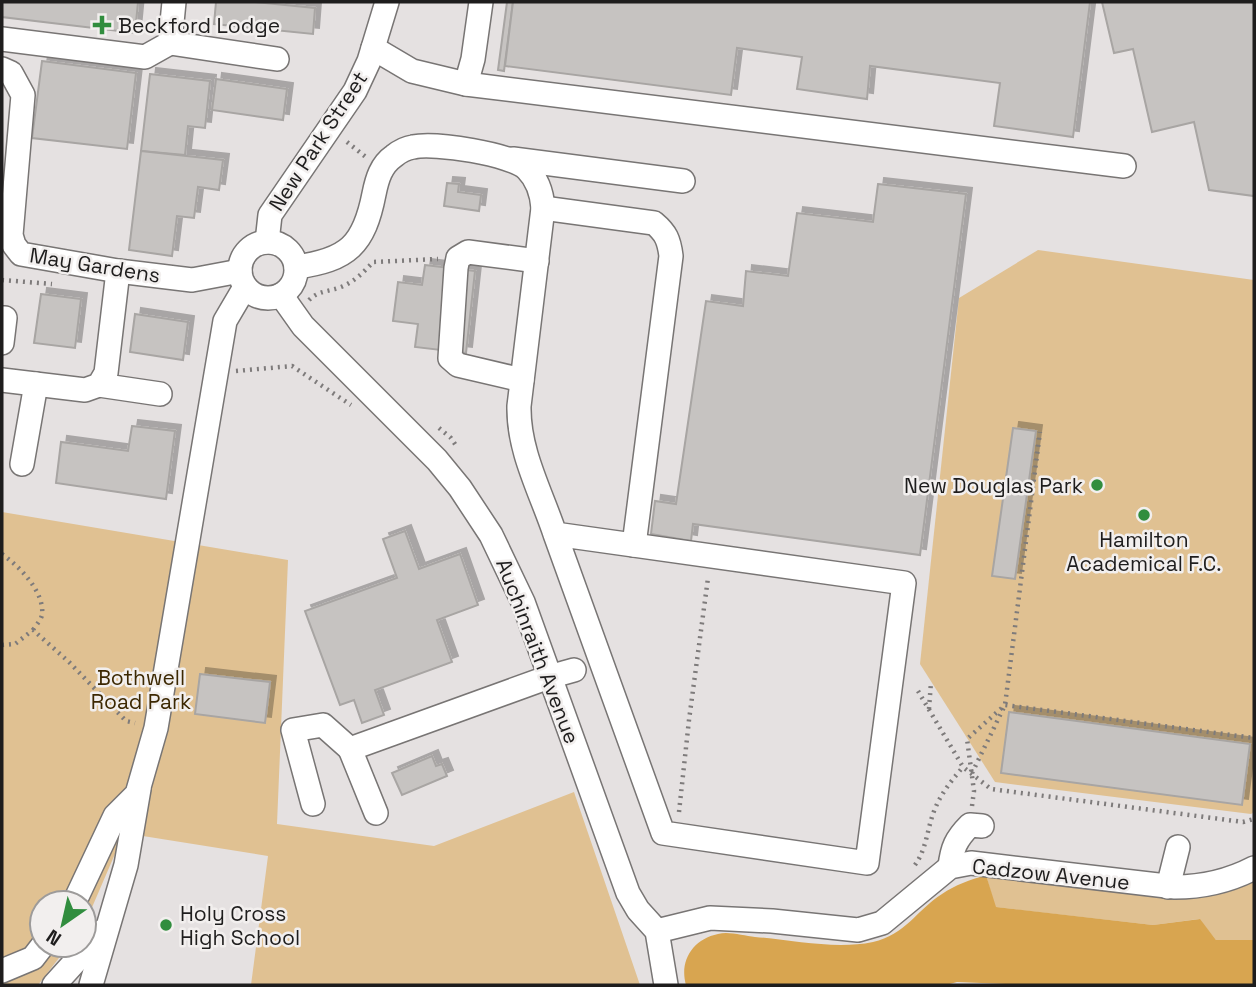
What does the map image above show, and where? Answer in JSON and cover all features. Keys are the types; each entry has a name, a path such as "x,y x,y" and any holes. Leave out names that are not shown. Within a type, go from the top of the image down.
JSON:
{"street":[{"path":"170,43 174,2"},
{"name":"New Park Street","path":"267,242 270,215 355,91 373,48 387,2"},
{"path":"466,84 473,59 481,2"},
{"path":"2,39 145,57 170,43 277,59"},
{"path":"373,48 412,71 466,84 1124,166"},
{"name":"May Gardens","path":"2,69 11,73 23,95 11,235 21,254 118,271 192,280 243,279"},
{"path":"296,267 324,263 345,252 356,242 365,229 381,170 390,159 413,147 480,152 513,159 683,181"},
{"path":"513,159 527,168 536,180 542,194 543,208 522,380 520,431 555,534 663,833 867,863 904,583 555,534"},
{"path":"543,208 654,223 665,231 669,243 671,256 634,545"},
{"path":"81,889 116,816 137,794 156,728 225,321 243,279 245,253 255,244 274,242 291,254 296,267 294,280 281,295 262,298 243,279"},
{"path":"522,380 458,365 450,358 458,258 468,251 537,261"},
{"path":"99,386 106,373 118,271"},
{"name":"Auchinraith Avenue","path":"281,295 303,326 419,441 460,488 491,535 518,591 628,893 638,910 657,931"},
{"path":"2,318 5,318 2,344"},
{"path":"2,380 85,390 99,386 160,394"},
{"path":"22,464 36,384"},
{"path":"350,749 573,670"},
{"path":"313,804 293,730 323,725 350,749 376,813"},
{"path":"91,985 126,865 140,786"},
{"path":"950,867 952,847 957,837 976,825"},
{"path":"1168,887 1178,847"},
{"name":"Cadzow Avenue","path":"657,931 710,918 858,930 871,928 881,923 950,867 971,863 1168,887 1190,887 1223,881 1254,868"},
{"path":"54,985 108,926"},
{"path":"657,931 666,985"},
{"path":"2,971 31,959"}],"path":[{"path":"330,129 381,170"},
{"path":"309,310 309,300 317,293 341,287 363,274 373,262 458,258"},
{"path":"972,774 1005,705 1040,432"},
{"path":"2,554 14,563 40,597 42,617 33,630 15,644 2,645"},
{"path":"677,835 688,720 711,556"},
{"path":"33,630 126,720 156,728"},
{"path":"929,709 931,682"},
{"path":"918,691 963,767 991,789 1242,822 1254,819"},
{"path":"976,825 967,739 1005,705 1254,738"}],"green space":[{"name":"New Douglas Park","path":"1038,250 1254,280 1254,812 1251,814 995,782 920,664 959,298"},
{"name":"Bothwell Road Park","path":"2,512 288,560 277,824 434,846 574,792 640,985 251,985 268,856 124,833 98,893 98,889 28,889 28,959 58,959 38,985 2,985"},
{"path":"986,875 1175,899 1232,890 1254,880 1254,940 1216,940 1199,919 1153,925 995,907"}],"shaded area":[{"path":"986,875 996,907 1153,925 1200,919 1216,940 1254,940 1254,985 1029,985 957,982 946,985 686,985 686,960 695,946 709,937 732,933 829,945 873,942 894,934 947,891"}],"building":[{"name":"Beckford Lodge","path":"2,2 138,2 135,33 2,17"},
{"path":"216,2 255,2 315,8 313,34 214,24"},
{"path":"507,2 513,2 504,71 498,70"},
{"path":"513,2 1090,2 1073,137 994,126 1000,83 870,66 867,99 797,89 802,57 737,48 731,95 505,66"},
{"path":"1102,2 1254,2 1254,196 1209,190 1194,122 1152,132 1133,49 1114,53"},
{"path":"42,61 136,73 127,149 32,138"},
{"path":"150,74 210,81 205,128 188,126 185,155 141,151"},
{"path":"216,79 287,89 283,120 212,110"},
{"path":"141,151 223,160 219,190 198,187 194,218 177,216 172,256 129,250"},
{"path":"447,183 459,184 458,192 481,195 479,211 444,206"},
{"path":"878,184 966,194 920,555 693,524 691,541 651,534 655,501 676,504 706,301 743,306 746,271 788,276 797,213 873,222"},
{"path":"425,265 475,271 466,353 415,347 418,324 393,321 398,282 422,285"},
{"path":"41,294 81,299 75,348 34,343"},
{"path":"135,314 188,322 183,360 130,352"},
{"path":"132,426 175,431 166,499 56,483 61,442 128,451"},
{"path":"1013,428 1036,431 1015,579 992,576"},
{"path":"405,531 419,569 460,554 478,605 437,620 452,662 375,690 384,715 362,723 354,700 340,705 305,611 397,578 383,539"},
{"path":"200,674 270,682 265,723 195,714"},
{"path":"1009,712 1250,744 1242,805 1001,773"},
{"path":"432,756 436,766 442,764 447,776 402,795 392,773"}],"place":[{"name":"Beckford Lodge","path":"102,25"},
{"name":"New Douglas Park","path":"1097,485"},
{"name":"Hamilton Academical F.C.","path":"1144,515"},
{"name":"Holy Cross High School","path":"166,925"}]}
